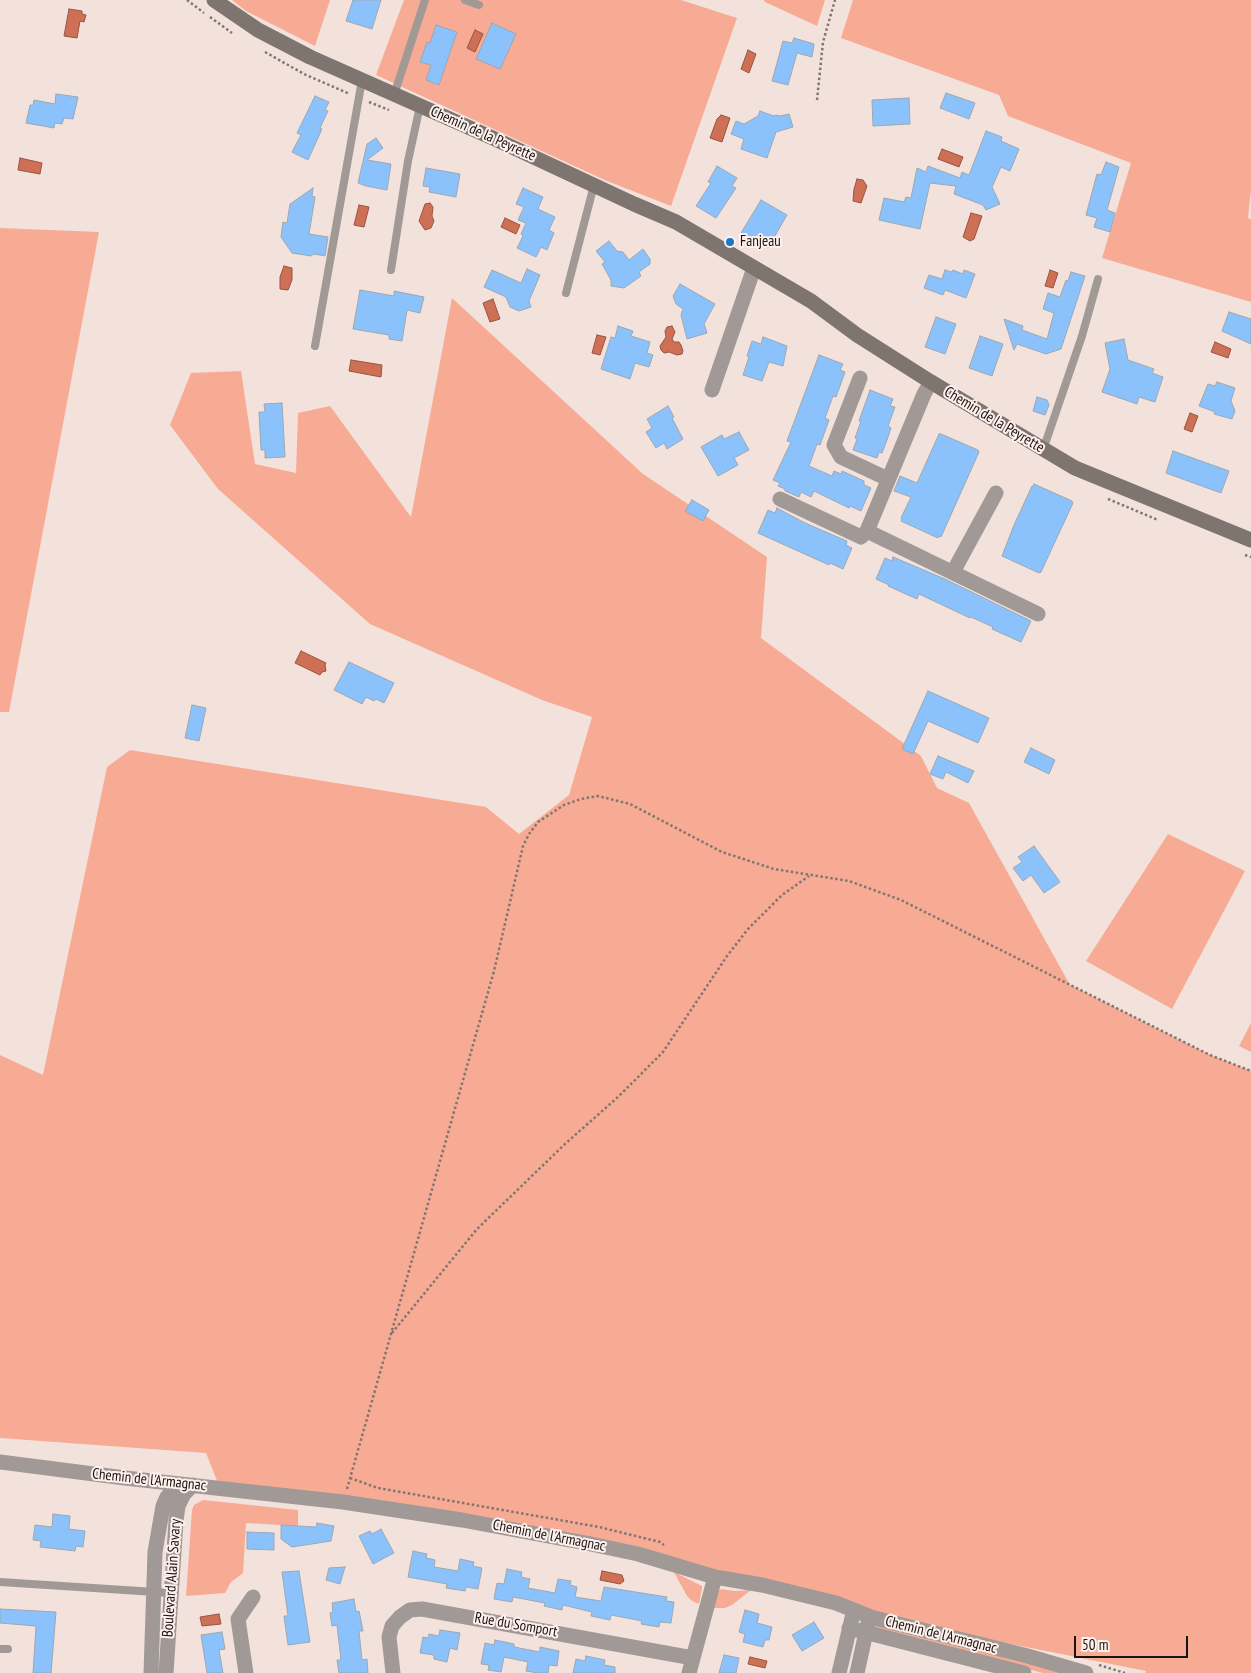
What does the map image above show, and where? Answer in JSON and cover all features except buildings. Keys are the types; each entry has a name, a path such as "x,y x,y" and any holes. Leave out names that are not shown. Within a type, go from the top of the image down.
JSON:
{"street":[{"name":"Chemin de la Peyrette","path":"223,3 258,30 310,56 676,222 811,301 857,335 931,382 1075,468 1251,540"},
{"path":"712,390 754,268"},
{"path":"860,378 834,445 841,457 888,479"},
{"path":"780,498 861,537 867,532 924,394 931,382"},
{"path":"953,572 996,493"},
{"path":"867,532 1038,614"},
{"name":"Chemin de l'Armagnac","path":"0,1462 192,1486 343,1502 462,1520 591,1544 638,1554 715,1578 762,1584 836,1603 870,1616 1086,1673"},
{"name":"Boulevard Alain Savary","path":"150,1673 156,1552 163,1506 172,1492 192,1486"},
{"name":"Boulevard Alain Savary","path":"166,1673 178,1506 184,1494 192,1486"},
{"path":"689,1673 715,1578"},
{"path":"246,1673 238,1619 253,1597"},
{"name":"Rue du Somport","path":"394,1673 388,1636 392,1626 410,1610 422,1608 693,1658"},
{"path":"839,1673 855,1610"},
{"path":"857,1673 870,1616"},
{"path":"849,1628 1024,1673"}],"lane":[{"path":"394,95 425,0"},
{"path":"465,0 479,5"},
{"path":"315,346 362,80"},
{"path":"391,270 408,161 420,106"},
{"path":"566,293 594,185"},
{"path":"1043,450 1082,336 1098,280"},
{"path":"0,1582 171,1593"}],"path":[{"path":"187,0 235,34"},
{"path":"817,100 822,42 835,0"},
{"path":"258,48 304,74 392,112"},
{"path":"1104,498 1162,522"},
{"path":"1242,554 1251,558"},
{"path":"343,1502 494,971 523,846 538,822 564,805 580,799 598,796 630,804 722,852 774,868 849,882 901,900 1210,1055 1251,1071"},
{"path":"390,1336 477,1229 565,1144 618,1097 663,1052 727,956 748,929 782,895 810,876"},
{"path":"350,1478 378,1488 599,1526 660,1542 666,1547"}],"shaded area":[{"path":"232,0 330,0 315,46 246,11"},
{"path":"404,0 681,0 737,18 671,206 607,181 376,75"},
{"path":"764,0 825,0 817,26"},
{"path":"853,0 1251,0 1251,190 1248,218 1251,219 1251,302 1102,258 1131,163 1008,116 999,95 841,38"},
{"path":"69,9 82,11 82,14 86,15 84,22 80,21 77,38 64,36"},
{"path":"475,30 483,34 475,52 467,48"},
{"path":"748,50 756,54 749,73 741,69"},
{"path":"721,115 730,118 722,142 710,138 717,119"},
{"path":"942,149 963,157 959,167 938,159"},
{"path":"20,158 42,163 40,174 18,170"},
{"path":"857,179 863,180 867,186 861,203 853,201"},
{"path":"430,203 433,207 432,216 434,221 431,228 425,230 419,221 425,204"},
{"path":"359,205 369,207 364,227 354,225"},
{"path":"971,213 982,216 974,239 970,241 963,237"},
{"path":"505,218 520,225 516,234 501,227"},
{"path":"0,228 99,232 9,712 0,712"},
{"path":"284,266 292,268 292,280 288,290 280,289 280,277"},
{"path":"1050,270 1058,273 1053,288 1045,286"},
{"path":"452,298 643,474 767,557 761,638 921,756 937,788 969,803 1070,985 1210,1055 1251,1071 1251,1673 1145,1673 1146,1671 866,1615 638,1554 220,1488 206,1453 0,1438 0,1055 43,1075 107,767 130,750 486,807 519,834 569,795 592,717 542,700 370,624 218,489 170,425 191,373 241,371 255,464 296,473 298,413 330,406 411,517"},
{"path":"493,299 500,319 490,322 483,303"},
{"path":"672,326 675,332 672,339 681,345 682,354 664,353 661,350 660,346 666,337 665,331 667,327"},
{"path":"597,335 606,337 600,355 592,353"},
{"path":"1215,342 1231,349 1228,358 1211,352"},
{"path":"351,360 382,365 381,377 349,371"},
{"path":"1190,413 1198,416 1192,432 1184,429"},
{"path":"301,651 326,663 326,671 320,675 295,663"},
{"path":"1168,834 1245,871 1172,1009 1086,961"},
{"path":"1251,1023 1251,1052 1239,1046"},
{"path":"203,1500 298,1510 298,1526 246,1523 243,1573 231,1582 225,1593 186,1596 192,1510 194,1505"},
{"path":"602,1571 622,1575 624,1581 620,1584 600,1580"},
{"path":"674,1572 702,1586 699,1604 687,1596"},
{"path":"721,1589 734,1591 751,1590 732,1605 725,1608 712,1608 716,1593"},
{"path":"219,1614 221,1624 202,1626 200,1617"},
{"path":"873,1624 1067,1673 1043,1673 876,1630"},
{"path":"750,1657 767,1661 765,1668 748,1664"}],"place":[{"name":"Fanjeau","path":"730,242"}]}
